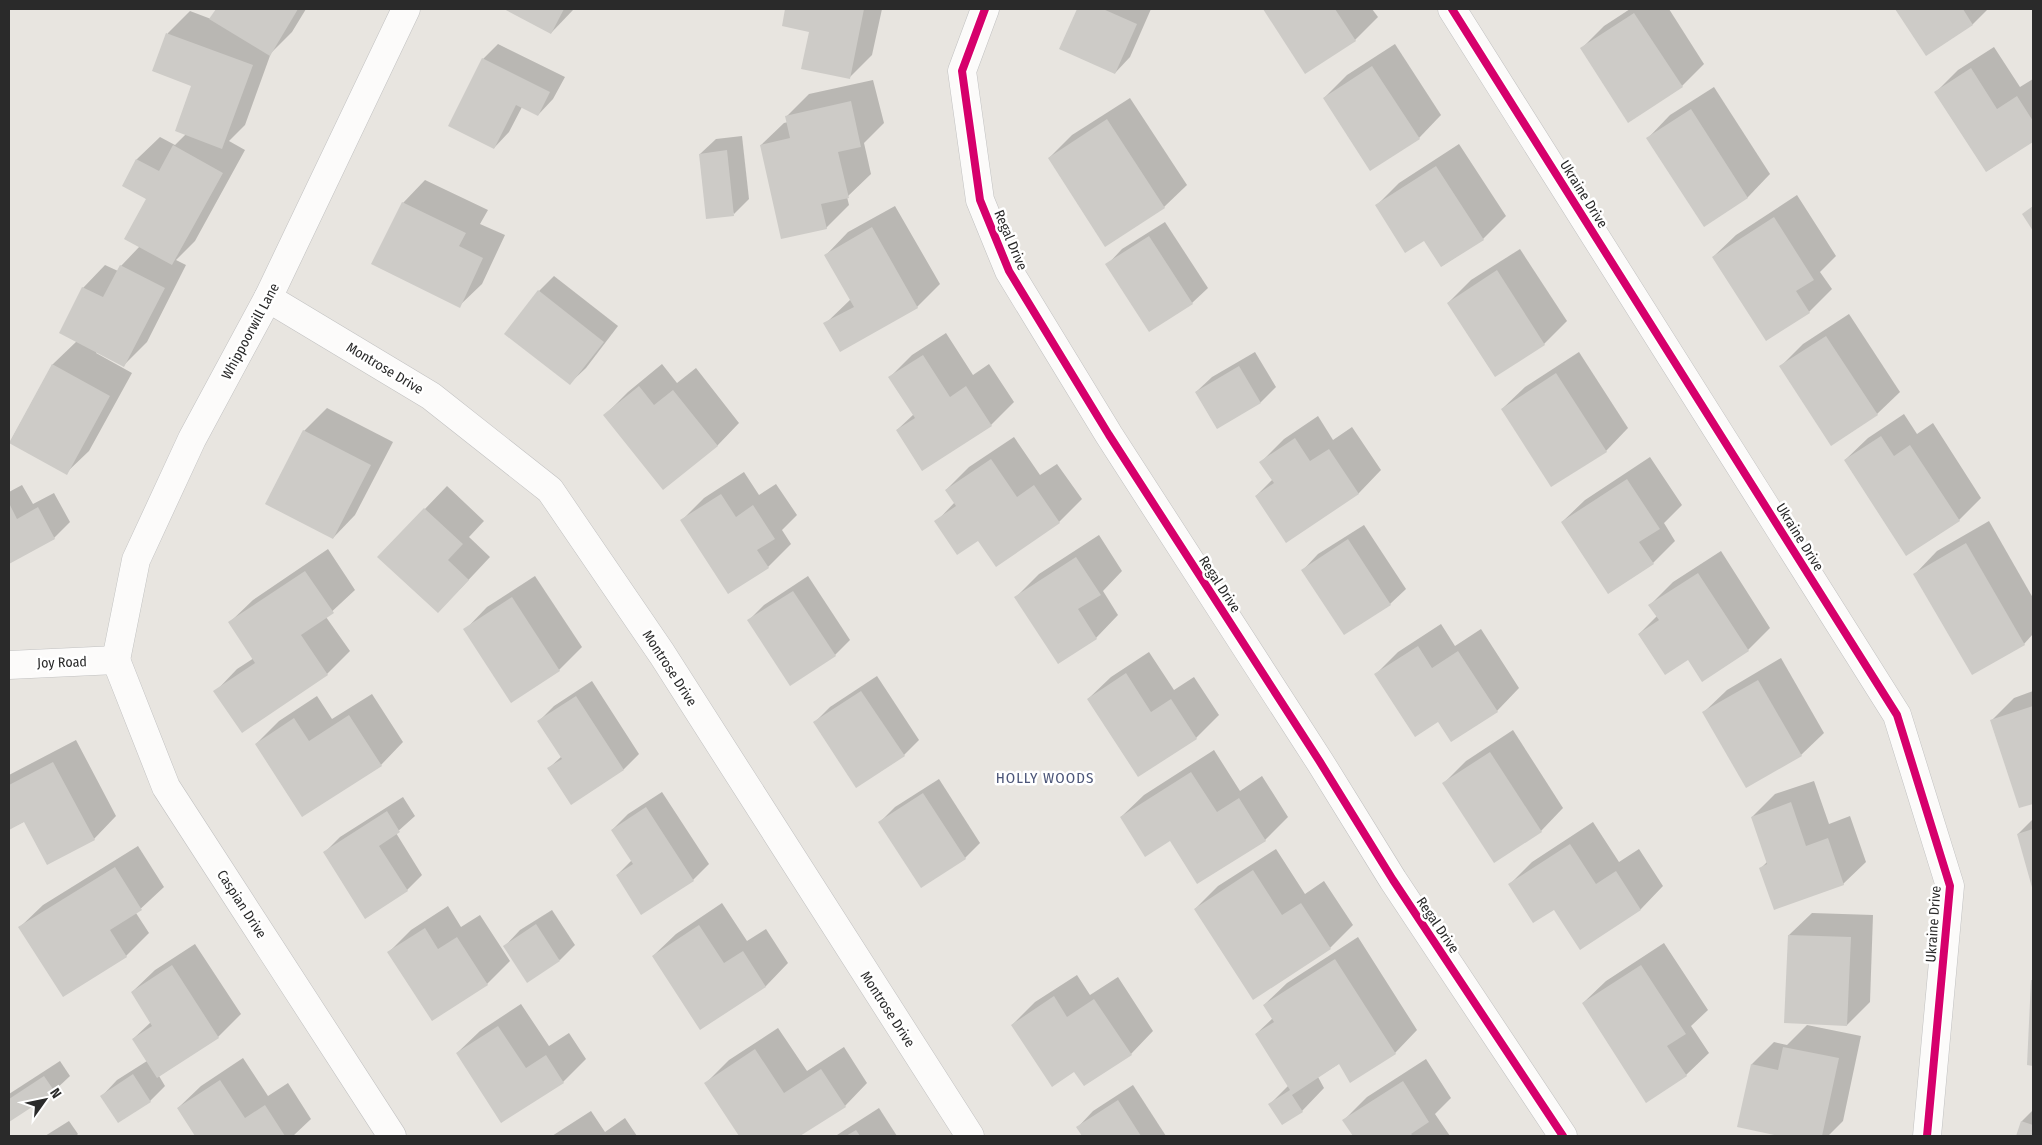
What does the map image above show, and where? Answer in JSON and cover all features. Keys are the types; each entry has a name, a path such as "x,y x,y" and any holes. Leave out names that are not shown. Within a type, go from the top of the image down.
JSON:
{"street":[{"name":"Whippoorwill Lane","path":"116,660 136,560 192,439 268,298 406,9"},
{"name":"Regal Drive","path":"985,9 962,71 980,200 1009,272 1109,435 1314,753 1393,880 1564,1136"},
{"name":"Ukraine Drive","path":"1452,9 1897,715 1950,886 1927,1136"},
{"name":"Montrose Drive","path":"268,298 431,396 550,490 662,654 970,1136"},
{"name":"Joy Road","path":"9,665 116,660"},
{"name":"Caspian Drive","path":"116,660 166,787 392,1136"}],"building":[{"path":"216,9 298,9 270,56 209,19"},
{"path":"504,9 564,9 551,34"},
{"path":"785,9 864,9 850,79 801,69 809,32 782,26"},
{"path":"1077,9 1103,9 1137,24 1115,74 1059,49"},
{"path":"1263,9 1335,9 1356,41 1305,74"},
{"path":"1895,9 1963,9 1973,25 1926,56"},
{"path":"1634,13 1683,87 1628,123 1580,48"},
{"path":"166,33 253,65 222,149 175,131 191,86 152,71"},
{"path":"482,58 550,92 538,116 516,105 494,149 448,126"},
{"path":"1372,66 1420,139 1370,171 1323,98"},
{"path":"1971,68 1997,109 2017,96 2033,121 2033,142 1986,172 1934,92"},
{"path":"851,101 861,147 838,152 849,198 821,204 827,229 781,239 760,145 790,138 785,116"},
{"path":"1691,109 1748,198 1704,227 1646,138"},
{"path":"1107,119 1165,208 1105,247 1048,158"},
{"path":"173,145 223,173 172,265 124,239 146,199 122,186 136,159 159,171"},
{"path":"727,150 734,216 706,219 699,154"},
{"path":"1436,166 1484,240 1441,267 1424,241 1405,253 1375,205"},
{"path":"402,202 466,233 459,246 483,258 460,308 371,264"},
{"path":"2033,206 2033,231 2022,214"},
{"path":"1774,217 1814,280 1796,291 1810,313 1766,341 1712,257"},
{"path":"872,227 918,308 840,352 823,323 854,307 824,255"},
{"path":"1149,236 1193,304 1149,332 1105,264"},
{"path":"120,265 165,288 124,367 59,333 82,287 103,297"},
{"path":"1497,270 1545,345 1495,377 1447,303"},
{"path":"538,290 604,342 570,385 504,334"},
{"path":"1826,336 1878,415 1831,446 1779,366"},
{"path":"923,355 950,397 966,386 992,426 922,471 896,430 915,418 888,377"},
{"path":"52,364 110,396 67,475 9,443"},
{"path":"1239,366 1261,403 1217,429 1195,392"},
{"path":"1556,373 1607,452 1551,487 1501,409"},
{"path":"639,386 654,405 673,390 718,446 663,490 603,415"},
{"path":"303,430 371,465 333,539 265,504"},
{"path":"1881,436 1894,456 1910,445 1960,521 1906,556 1844,460"},
{"path":"1295,438 1310,461 1329,449 1359,494 1286,543 1255,496 1274,483 1259,462"},
{"path":"991,459 1017,497 1034,485 1060,523 996,567 978,541 957,555 934,521 956,506 945,490"},
{"path":"1627,479 1660,529 1639,542 1654,564 1608,594 1561,522"},
{"path":"721,494 736,517 753,505 775,539 757,550 769,568 728,594 680,520"},
{"path":"9,503 17,519 38,507 55,539 9,564"},
{"path":"424,508 463,544 448,560 469,580 438,613 377,557"},
{"path":"1348,539 1391,605 1344,635 1301,570"},
{"path":"1966,543 2025,645 1972,675 1913,574"},
{"path":"1076,557 1101,595 1078,609 1097,639 1058,664 1014,597"},
{"path":"305,571 334,613 301,635 328,675 242,733 213,691 255,663 228,622"},
{"path":"1698,573 1749,651 1702,682 1688,660 1665,675 1638,634 1659,620 1648,605"},
{"path":"793,591 836,656 790,686 747,620"},
{"path":"512,597 560,671 511,703 463,629"},
{"path":"1418,646 1432,668 1458,651 1498,712 1451,742 1438,722 1415,737 1374,674"},
{"path":"1126,673 1151,712 1171,699 1197,739 1138,777 1087,699"},
{"path":"1758,680 1802,756 1746,788 1702,712"},
{"path":"861,691 905,756 856,788 813,722"},
{"path":"576,696 624,770 571,805 547,768 562,759 537,721"},
{"path":"2033,706 2033,804 2019,808 1990,720"},
{"path":"349,715 382,766 302,817 255,744 294,718 309,741"},
{"path":"1490,752 1542,832 1494,863 1442,783"},
{"path":"53,762 95,840 47,865 24,822 9,830 9,785"},
{"path":"1191,772 1217,812 1239,798 1266,841 1197,884 1170,841 1145,857 1120,817"},
{"path":"923,793 966,859 921,888 878,822"},
{"path":"1791,802 1806,846 1828,838 1844,885 1774,910 1759,868 1767,864 1751,817"},
{"path":"646,807 694,881 641,915 616,875 633,864 611,830"},
{"path":"387,811 400,832 379,846 408,891 365,919 323,852"},
{"path":"2033,829 2033,891 2017,834"},
{"path":"1570,844 1596,884 1616,871 1641,910 1580,950 1554,910 1533,923 1508,884"},
{"path":"115,867 142,910 110,930 127,957 63,997 18,927"},
{"path":"1253,870 1282,915 1301,903 1331,949 1253,1000 1194,909"},
{"path":"536,924 560,961 527,983 503,946"},
{"path":"699,925 724,963 743,951 766,987 700,1030 652,956"},
{"path":"425,928 438,949 457,937 488,985 432,1021 387,952"},
{"path":"1788,935 1851,937 1847,1026 1784,1023"},
{"path":"1335,959 1396,1054 1350,1083 1339,1064 1292,1095 1303,1112 1282,1125 1268,1104 1290,1090 1255,1034 1274,1022 1263,1005"},
{"path":"172,965 219,1038 157,1078 132,1039 152,1026 131,992"},
{"path":"1641,965 1686,1034 1667,1046 1687,1076 1646,1103 1582,1003"},
{"path":"2031,980 2033,980 2033,1066 2027,1065"},
{"path":"1054,996 1067,1017 1094,999 1132,1055 1084,1086 1074,1072 1052,1087 1011,1025"},
{"path":"498,1026 526,1068 546,1055 564,1083 501,1123 456,1053"},
{"path":"1783,1047 1839,1058 1822,1136 1779,1136 1737,1127 1751,1064 1778,1070"},
{"path":"755,1049 784,1093 821,1069 846,1107 800,1136 739,1136 704,1083"},
{"path":"133,1074 151,1102 118,1123 100,1096"},
{"path":"44,1076 55,1092 9,1122 9,1099"},
{"path":"220,1080 245,1118 265,1105 285,1136 195,1136 177,1108"},
{"path":"1403,1081 1429,1122 1411,1134 1413,1136 1353,1136 1342,1120"},
{"path":"1118,1100 1141,1136 1082,1136 1076,1127"},
{"path":"2021,1121 2033,1125 2033,1136 2016,1136"},
{"path":"856,1130 860,1136 846,1136"}],"cycle path":[{"path":"985,9 962,71 980,200 1009,271 1109,435 1320,762 1393,880 1563,1136"},
{"path":"1452,9 1897,715 1950,886 1927,1136"}],"district":[{"name":"HOLLY WOODS","path":"1045,778"}]}
